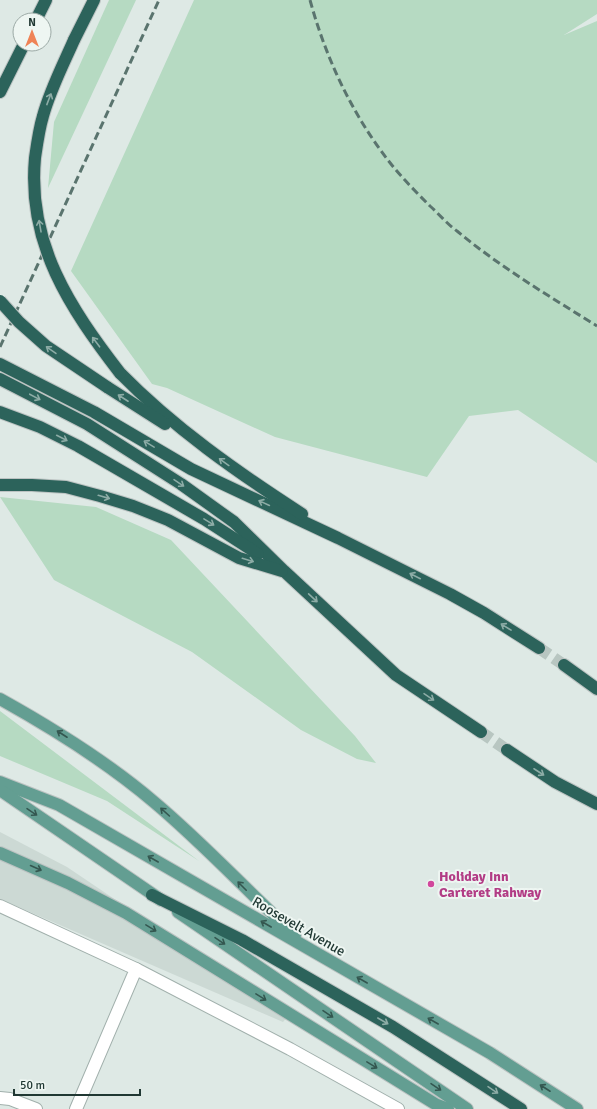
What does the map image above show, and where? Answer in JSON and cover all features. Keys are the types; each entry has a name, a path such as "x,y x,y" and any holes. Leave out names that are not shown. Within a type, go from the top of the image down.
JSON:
{"highway":[{"path":"40,12 46,0"},
{"path":"94,0 74,40 42,116 37,145 34,173 36,204 41,236 52,268 69,301 88,331 120,373 165,417 244,477 338,538"},
{"path":"0,92 20,52"},
{"path":"0,300 19,322 46,346 107,387 204,447"},
{"path":"0,364 94,412 191,469 338,538 450,594 484,613 539,648"},
{"path":"0,379 87,424 181,484 234,522 284,571 396,675 481,732"},
{"path":"0,412 40,427 78,446 204,519 284,571"},
{"path":"0,485 32,485 66,488 100,496 133,506 168,520 239,558 284,571"},
{"path":"564,665 597,689"},
{"path":"507,750 555,782 597,804"},
{"path":"152,895 242,940 393,1026 521,1109"}],"main road":[{"path":"0,699 50,727 81,747 104,762 139,789 184,829 264,907 312,950"},
{"name":"Roosevelt Avenue","path":"0,782 59,805 490,1053 577,1109"},
{"path":"0,790 467,1109"},
{"path":"0,853 68,883 126,913 437,1104 448,1109"}],"street":[{"path":"0,906 136,969 297,1053 398,1109"},
{"path":"76,1109 136,969"},
{"path":"0,1098 10,1099 36,1109"}],"shaded area":[{"path":"0,832 67,867 288,1016 283,1022 0,899"}],"green space":[{"path":"109,0 136,0 48,188 54,122"},
{"path":"194,0 597,0 597,14 564,35 597,21 597,463 518,410 469,416 427,477 275,437 167,388 152,384 71,271"},
{"path":"0,497 96,507 171,540 355,736 376,763 357,759 301,730 192,652 54,580"},
{"path":"0,711 199,861 107,801 0,756"}],"tunnel":[{"path":"539,648 564,665"},
{"path":"481,732 507,750"}],"railway":[{"path":"0,347 159,0"},
{"path":"310,0 324,44 342,86 377,146 400,175 446,222 473,244 525,281 597,326"}],"place":[{"name":"Holiday Inn Carteret Rahway","path":"431,884"}]}
